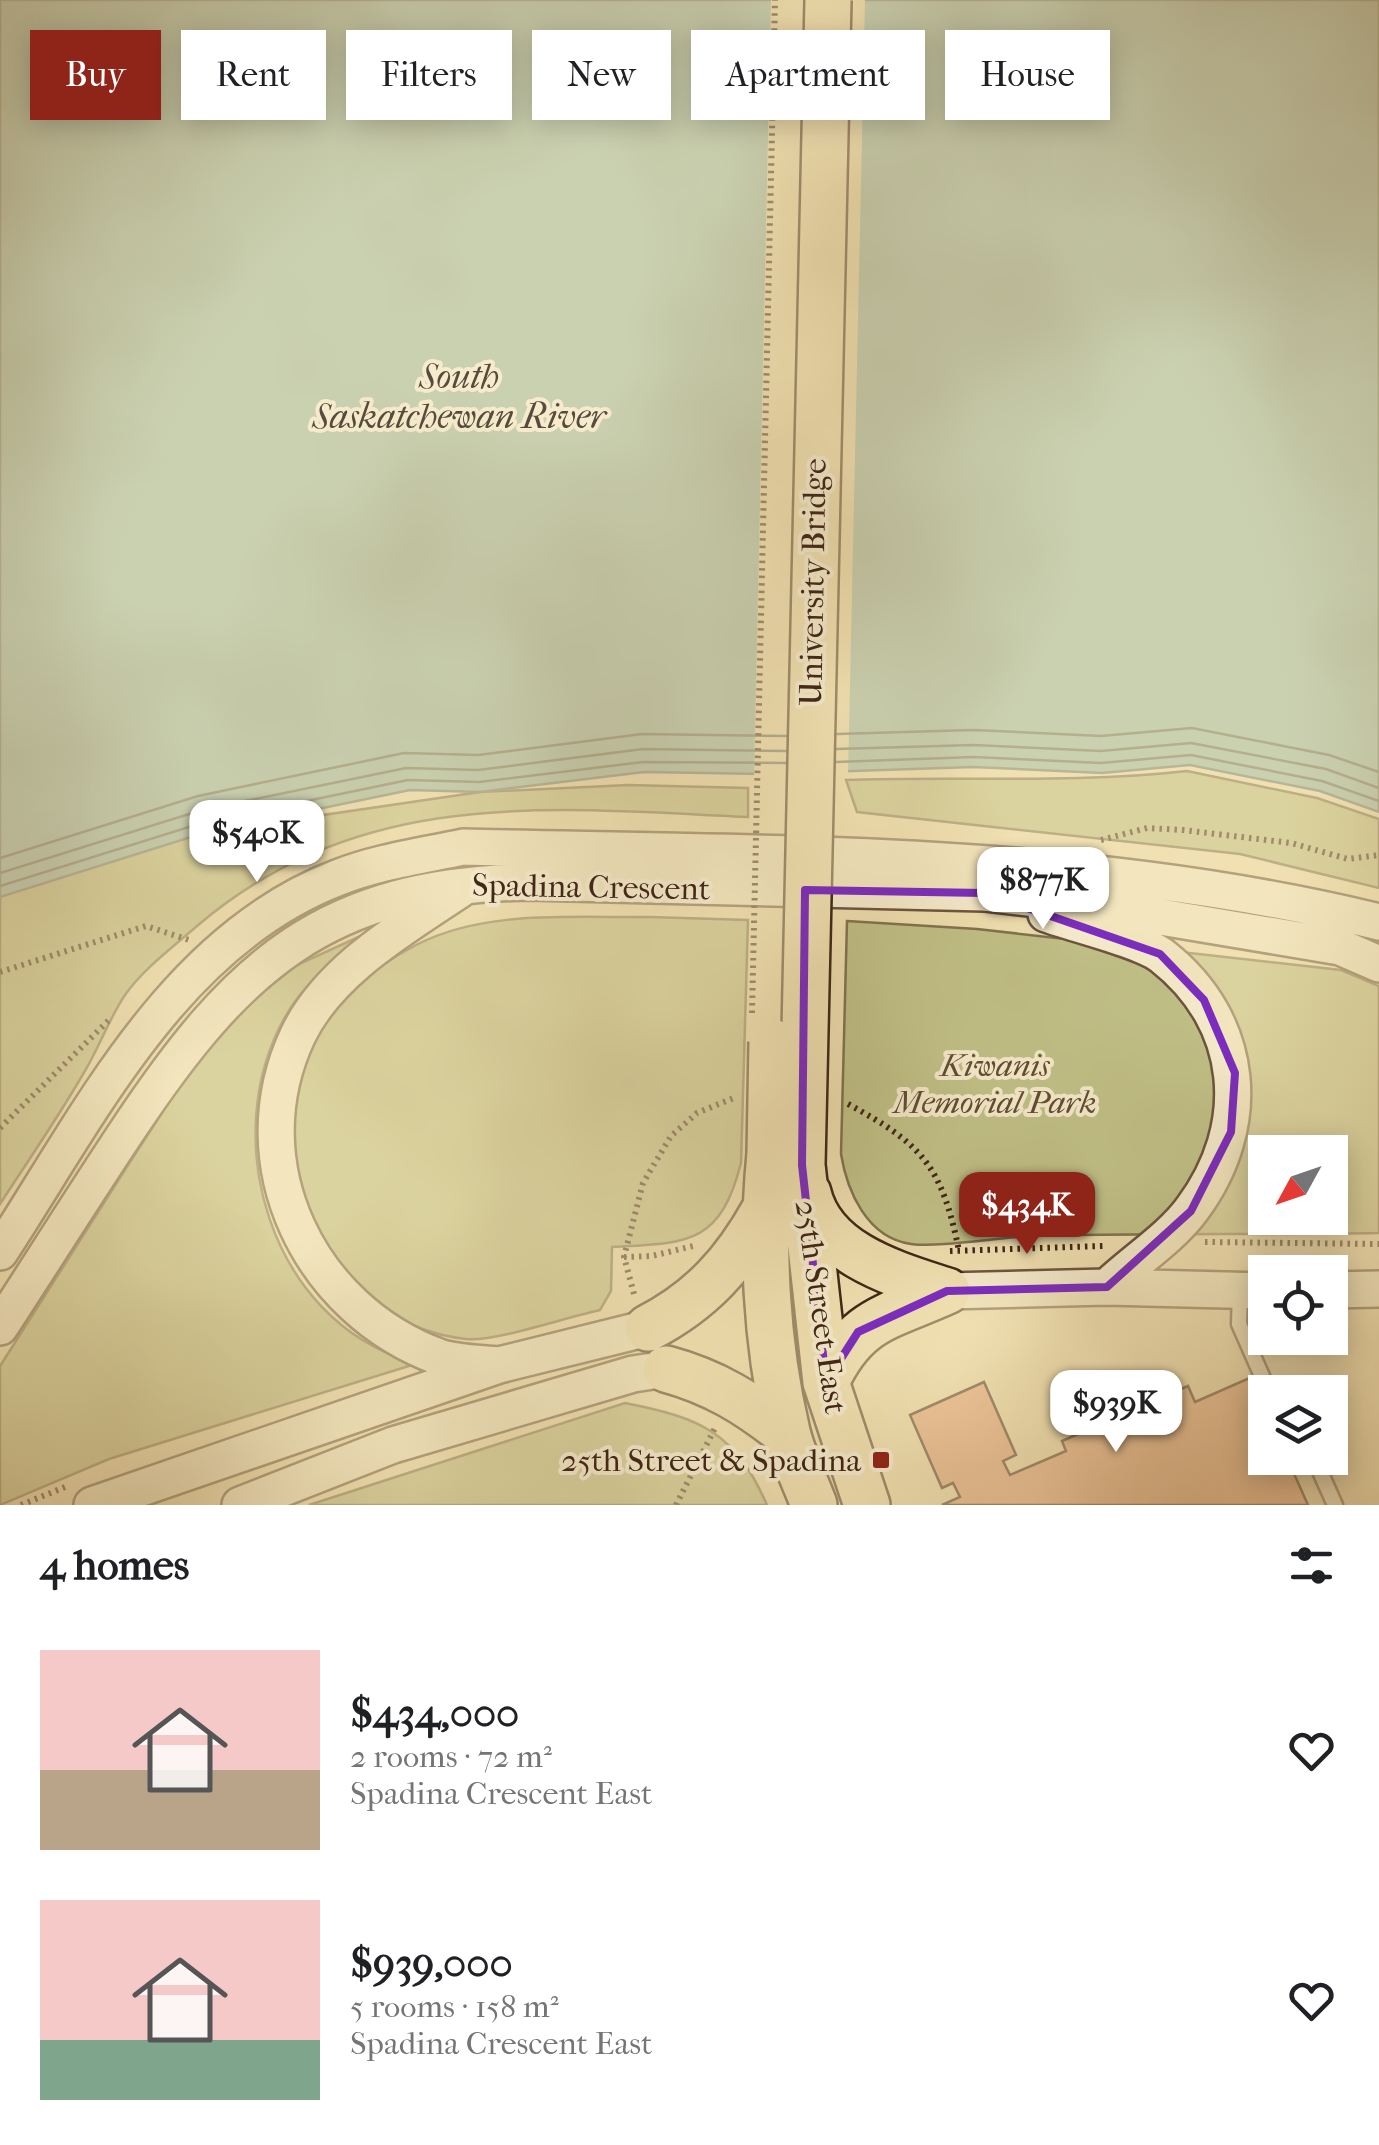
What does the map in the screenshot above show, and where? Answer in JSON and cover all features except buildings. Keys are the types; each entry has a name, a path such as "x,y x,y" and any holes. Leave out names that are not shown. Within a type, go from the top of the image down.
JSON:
{"main road":[{"name":"University Bridge","path":"786,1159 797,0"},
{"name":"University Bridge","path":"786,1159 828,0"},
{"name":"25th Street East","path":"786,1159 764,1211 787,1434 814,1505"},
{"name":"25th Street East","path":"786,1159 826,1382 867,1505"},
{"path":"786,1159 811,1204 842,1242 890,1273 955,1291"},
{"path":"643,1317 709,1288 745,1246 764,1211"},
{"path":"826,1382 842,1348 858,1332 955,1291"},
{"path":"666,1369 705,1380 739,1396 787,1434"}],"street":[{"name":"Spadina Crescent","path":"0,1252 160,1010 206,962 288,904 336,878 400,860 463,847 859,856 1007,865 1160,883 1379,922"},
{"name":"Spadina Crescent","path":"0,1327 176,1056 250,975 300,938 416,892 471,882 984,893 1090,905 1340,947 1379,964"},
{"path":"471,882 367,956 328,992 298,1034 278,1110 278,1162 285,1200 302,1244 326,1278 370,1320 442,1358 499,1366"},
{"path":"984,893 1160,954 1204,1000 1235,1073 1232,1132 1191,1212 1107,1287"},
{"path":"955,1291 1107,1287 1248,1291"},
{"path":"1348,1290 1379,1289"},
{"path":"92,1505 643,1317"},
{"path":"240,1505 393,1445 633,1374 666,1369"}],"lane":[{"path":"1248,1303 1239,1324 1248,1344"},
{"path":"1322,1475 1335,1505"}],"path":[{"path":"752,1014 775,0"},
{"path":"1085,844 1147,828 1292,843 1348,860 1379,855"},
{"path":"0,972 146,926 190,941"},
{"path":"643,1317 624,1257 643,1183 671,1136 697,1112 736,1097"},
{"path":"848,1104 880,1120 918,1148 935,1174 950,1206 955,1291"},
{"path":"624,1257 664,1254 700,1242"},
{"path":"676,1505 719,1420 706,1414"}],"highlighted area":[{"path":"805,890 984,893 1160,954 1204,1000 1235,1073 1231,1132 1191,1211 1107,1287 947,1291 858,1332 826,1382 802,1165"}],"green space":[{"path":"1187,771 1317,798 1379,819 1379,888 1240,854 857,812 846,780 1059,779"},
{"path":"628,785 748,788 748,817 600,811 459,816 391,828 324,849 260,881 197,926 132,985 76,1086 0,1204 0,884 207,832 480,792"},
{"path":"530,918 748,920 741,1163 723,1210 711,1225 681,1240 612,1247 611,1291 600,1310 512,1333 466,1339 419,1327 377,1304 343,1272 317,1233 299,1189 291,1142 294,1095 309,1049 328,1017 354,988 384,964 443,934"},
{"name":"Kiwanis Memorial Park","path":"847,921 977,929 1341,970 1379,986 1379,1233 1348,1233 1348,1135 1248,1135 1248,1234 1034,1236 911,1244 882,1233 871,1223 848,1183 841,1154"},
{"path":"365,934 311,982 285,1017 265,1065 256,1116 258,1168 270,1219 291,1266 322,1307 362,1339 410,1361 409,1366 109,1459 0,1505 0,1366 130,1162 195,1062 230,1018 297,965"},
{"path":"625,1403 675,1415 712,1432 742,1460 767,1505 309,1505"}],"water":[{"name":"South Saskatchewan River","path":"0,0 1379,0 1379,812 1320,791 1190,765 1102,773 973,767 763,774 644,772 480,792 410,790 207,832 0,897"}],"pier":[{"path":"771,0 865,0 864,30 770,30"},
{"path":"768,120 862,120 848,776 754,779"}],"place":[{"name":"25th Street & Spadina","path":"881,1460"}]}
